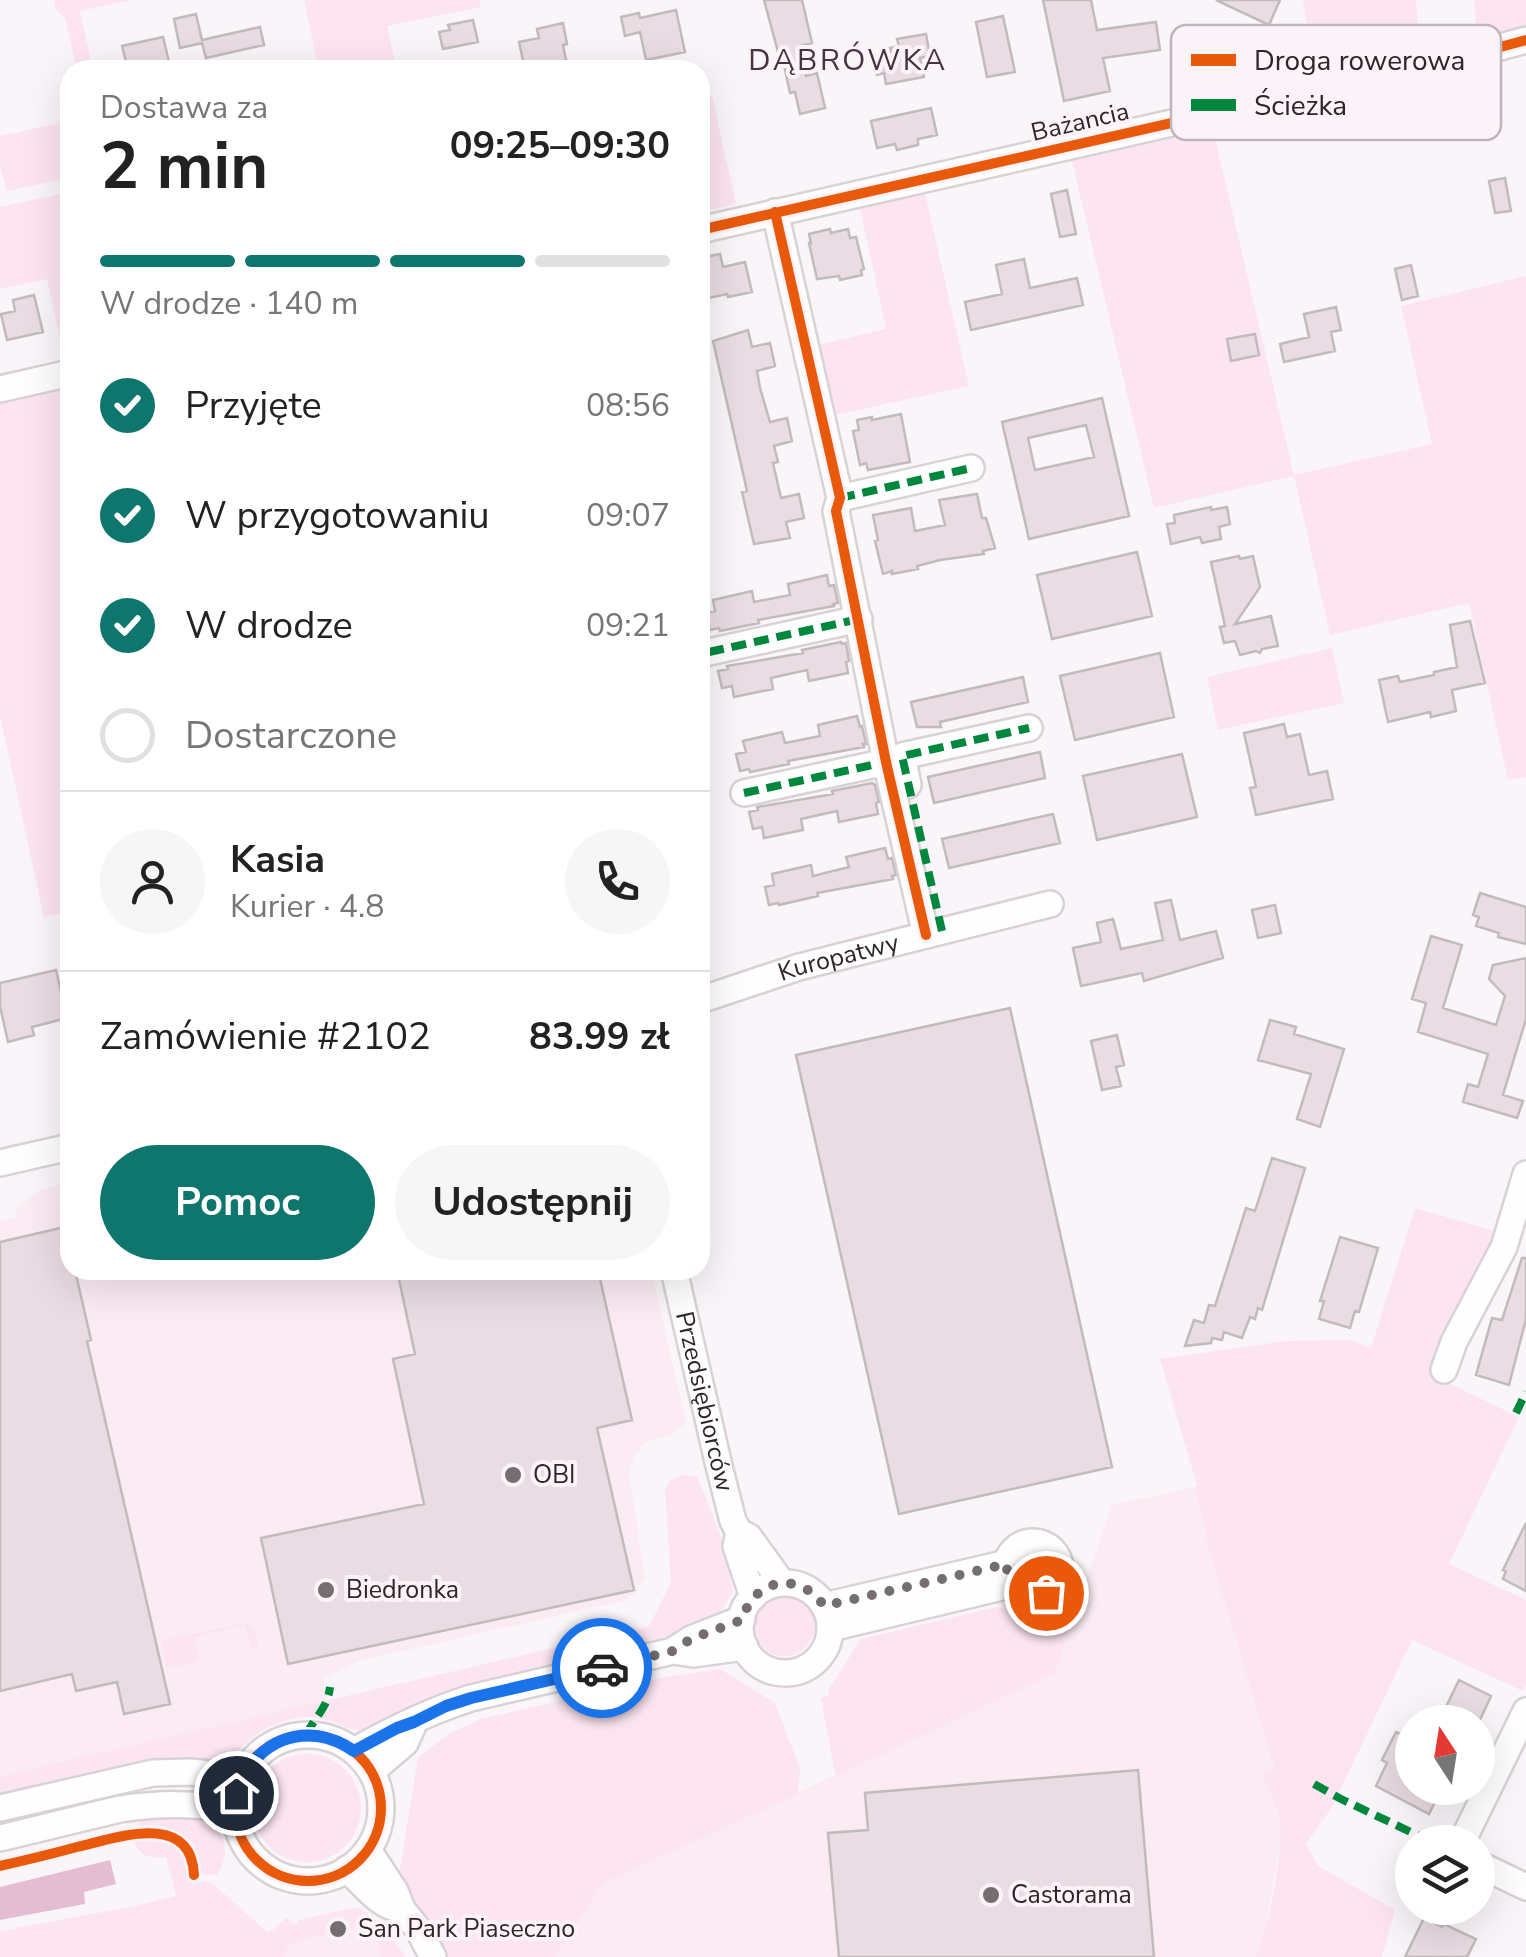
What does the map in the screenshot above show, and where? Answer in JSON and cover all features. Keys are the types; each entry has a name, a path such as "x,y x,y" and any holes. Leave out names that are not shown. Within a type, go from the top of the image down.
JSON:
{"street":[{"name":"Bażancia","path":"1501,47 1526,40"},
{"name":"Bażancia","path":"710,228 1171,123"},
{"path":"776,212 840,498 836,512 886,762 934,933"},
{"path":"0,389 60,375"},
{"path":"840,498 971,468"},
{"path":"710,652 858,620"},
{"path":"934,933 902,756 1028,728"},
{"path":"744,793 886,762"},
{"name":"Kuropatwy","path":"710,997 799,967 1050,904"},
{"name":"Kuropatwy","path":"710,1009 743,986"},
{"path":"0,1163 60,1149"},
{"path":"1444,1370 1454,1342 1504,1247 1526,1174"},
{"name":"Przedsiębiorców","path":"676,1280 719,1466 739,1532 736,1546 747,1608"},
{"path":"739,1532 749,1537 782,1583"},
{"path":"828,1617 1008,1574"},
{"path":"354,1751 397,1728 471,1698 673,1651 747,1608 772,1585 782,1583 812,1592 828,1617 824,1651 799,1670 767,1669 758,1664 741,1636 747,1608"},
{"path":"673,1651 693,1654 744,1646"},
{"path":"1470,1825 1526,1711"},
{"path":"372,1771 405,1743 414,1722"},
{"path":"322,1736 354,1751 372,1771 381,1803 380,1820 368,1850 347,1869 328,1878 295,1880 264,1867 252,1856 237,1826 236,1793 242,1777 262,1751 290,1737 322,1736"},
{"path":"0,1808 128,1777 188,1772 242,1777"},
{"path":"0,1838 120,1808 193,1804 235,1810"},
{"path":"368,1850 433,1957"},
{"path":"347,1869 388,1906 402,1909"},
{"path":"1495,1872 1526,1887"}],"shaded area":[{"path":"54,0 131,0 80,11 91,60 75,60 65,18 56,10"},
{"path":"304,0 479,0 481,7 387,26 395,60 317,60"},
{"path":"1303,0 1416,0 1418,25 1307,25"},
{"path":"1474,0 1526,0 1526,26 1501,33 1501,25 1476,25"},
{"path":"710,96 736,204 710,210"},
{"path":"60,123 60,180 7,191 0,166 0,136"},
{"path":"1171,139 1216,140 1294,475 1432,444 1401,306 1526,276 1526,777 1508,780 1469,603 1330,635 1294,476 1154,508 1072,161"},
{"path":"925,193 969,386 835,415 818,345 886,329 860,208"},
{"path":"60,194 60,338 47,279 0,289 0,207"},
{"path":"60,389 60,913 44,917 0,716 0,403"},
{"path":"1332,648 1344,703 1218,730 1207,677"},
{"path":"60,1185 60,1280 653,1280 686,1423 672,1434 646,1442 635,1455 629,1473 645,1577 635,1593 626,1600 359,1661 324,1679 326,1701 0,1776 0,1221 15,1218 17,1207 41,1190"},
{"path":"1415,1208 1501,1233 1444,1339 1430,1374 1519,1417 1449,1564 1526,1600 1526,1685 1523,1691 1412,1640 1332,1807 1306,1844 1318,1866 1395,1910 1382,1957 1256,1957 1269,1911 1281,1837 1279,1819 1262,1773 1274,1768 1209,1550 1197,1485 1160,1359 1286,1341 1350,1340 1371,1348"},
{"path":"697,1476 721,1537 733,1591 722,1610 701,1626 368,1731 315,1717 293,1719 266,1729 217,1764 0,1801 0,1776 649,1626 671,1583 665,1489 672,1479"},
{"name":"Castorama","path":"1195,1487 1209,1550 1274,1769 1262,1773 1279,1820 1281,1839 1263,1941 1256,1957 554,1957 605,1882 1055,1673 1111,1505"},
{"path":"784,1594 806,1603 815,1625 806,1647 784,1656 762,1647 753,1625 762,1603"},
{"path":"996,1607 1028,1615 1074,1617 1055,1673 835,1774 821,1698 828,1696 861,1639"},
{"path":"243,1623 255,1634 258,1645 254,1648 251,1649 245,1625 194,1637 199,1661 166,1668 162,1641"},
{"path":"720,1669 775,1703 800,1769 798,1794 605,1882 554,1957 446,1957 435,1933 398,1881 418,1757 449,1734 481,1719 665,1677"},
{"path":"307,1754 328,1758 345,1770 357,1787 361,1808 357,1829 345,1846 328,1858 307,1862 286,1858 269,1846 257,1829 253,1808 257,1787 269,1770 286,1758"},
{"path":"188,1814 208,1823 221,1836 225,1853 217,1875 202,1874 194,1849 181,1834 162,1827 136,1825 152,1815"},
{"path":"133,1839 174,1846 184,1858 188,1878 211,1882 267,1932 286,1918 295,1925 299,1920 357,1907 390,1936 406,1957 381,1957 374,1932 362,1925 294,1942 287,1947 284,1957 0,1957 0,1931 176,1896 166,1857 142,1853"},
{"path":"110,1860 116,1884 84,1892 85,1904 0,1920 0,1887"},
{"name":"San Park Piaseczno","path":"357,1907 387,1933 406,1957 273,1957 299,1920"}],"building":[{"path":"764,0 802,0 812,43 800,46 806,76 817,73 825,108 800,114 795,92 790,93"},
{"path":"1043,0 1091,0 1097,30 1156,22 1160,50 1103,58 1110,91 1064,101"},
{"path":"1216,0 1280,0 1269,25"},
{"path":"676,10 685,52 646,60 640,32 625,36 621,17 639,13 640,18"},
{"path":"196,14 202,40 260,27 264,45 206,58 202,43 180,48 174,19"},
{"path":"1003,16 1015,72 987,77 976,22"},
{"path":"473,20 478,42 443,49 439,32 450,30 448,25"},
{"path":"563,23 566,60 523,60 519,42 539,38 537,29"},
{"path":"926,34 930,56 920,58 924,77 886,84 884,73 877,75 873,56 891,53 890,48 899,46 897,39"},
{"path":"163,37 169,60 126,60 122,46"},
{"path":"931,108 937,135 897,150 895,144 877,148 871,121"},
{"path":"1505,178 1511,211 1495,213 1489,181"},
{"path":"1067,190 1076,234 1060,237 1051,194"},
{"path":"830,229 831,233 848,229 850,238 856,237 862,275 840,280 839,276 817,279 809,234"},
{"path":"720,254 723,267 745,262 752,292 710,298 710,256"},
{"path":"1024,259 1030,288 1077,278 1083,305 971,330 965,302 1002,294 996,265"},
{"path":"1411,265 1418,296 1402,300 1395,269"},
{"path":"34,295 43,332 7,340 1,314 15,311 13,300"},
{"path":"1336,307 1341,330 1331,332 1335,351 1284,362 1280,344 1309,337 1304,314"},
{"path":"748,330 752,347 770,343 775,366 757,371 760,388 770,422 787,418 792,441 774,446 778,462 773,463 781,498 799,494 804,518 786,522 790,538 754,544 742,492 747,491 713,341"},
{"path":"1255,334 1259,355 1231,361 1227,339"},
{"path":"1102,398 1129,516 1029,539 1002,422","holes":["1086,425 1094,457 1035,470 1028,438"]},
{"path":"901,414 910,462 868,470 866,463 860,465 853,431 859,430 857,420"},
{"path":"977,494 995,548 983,551 984,554 883,574 873,515 911,508 915,531 945,525 939,500"},
{"path":"1227,507 1230,524 1219,527 1221,539 1202,543 1200,537 1171,544 1167,524 1175,523 1174,515"},
{"path":"1137,552 1152,616 1052,639 1037,575"},
{"path":"1253,556 1260,587 1235,624 1271,616 1278,646 1262,649 1260,653 1240,655 1235,641 1224,643 1220,627 1225,626 1211,562"},
{"path":"827,575 838,603 758,620 759,623 710,630 710,612 715,611 713,600 752,591 754,602 790,595 788,584"},
{"path":"1470,621 1485,683 1452,690 1456,711 1431,717 1430,712 1388,722 1379,680 1398,676 1400,682 1457,667 1450,625"},
{"path":"846,643 848,673 809,681 807,670 771,678 773,689 734,697 732,686 722,688 718,671 728,669 727,666"},
{"path":"1160,653 1174,717 1075,740 1060,676"},
{"path":"1023,677 1028,702 940,722 941,727 917,727 911,702"},
{"path":"857,716 864,747 740,771 736,754 746,752 743,741 782,732 785,743 820,736 818,725"},
{"path":"1284,724 1287,737 1300,734 1309,775 1327,771 1333,799 1256,815 1250,788 1256,787 1244,733"},
{"path":"1040,752 1045,778 934,803 928,777"},
{"path":"1182,754 1197,817 1097,840 1083,776"},
{"path":"872,783 879,802 878,814 839,822 837,811 801,819 803,830 764,838 762,827 753,829 749,812 758,810 757,807"},
{"path":"1053,814 1060,843 949,868 942,839"},
{"path":"885,848 888,859 892,858 896,875 893,879 769,905 765,887 774,885 772,874 811,865 813,876 849,867 846,857"},
{"path":"1480,893 1526,907 1526,944 1476,926 1479,917 1473,915"},
{"path":"1171,900 1180,940 1216,931 1223,958 1144,981 1142,973 1081,986 1073,948 1101,942 1097,923 1113,919 1121,949 1163,940 1155,903"},
{"path":"1275,905 1281,933 1258,938 1252,910"},
{"path":"1431,936 1462,945 1443,1008 1496,1025 1505,996 1489,979 1493,965 1526,958 1526,1019 1503,1095 1523,1101 1517,1118 1463,1102 1468,1084 1478,1087 1488,1054 1418,1032 1426,1003 1412,999"},
{"path":"56,970 60,1020 32,1027 34,1035 8,1042 0,1006 0,983"},
{"path":"1010,1008 1112,1467 899,1514 796,1055"},
{"path":"1270,1020 1296,1027 1294,1034 1344,1049 1320,1127 1297,1119 1311,1074 1258,1060"},
{"path":"1117,1035 1124,1065 1116,1067 1121,1086 1102,1090 1091,1041"},
{"path":"1272,1158 1305,1168 1262,1310 1258,1308 1255,1319 1250,1317 1242,1338 1224,1332 1222,1340 1212,1338 1211,1343 1185,1346 1194,1320 1204,1323 1209,1305 1215,1306 1246,1208 1255,1211"},
{"path":"60,1228 60,1280 77,1280 91,1340 87,1341 170,1704 124,1714 117,1682 76,1691 72,1674 0,1691 0,1242"},
{"path":"1340,1237 1378,1248 1359,1312 1355,1311 1350,1328 1319,1319 1324,1301 1320,1301"},
{"path":"1522,1258 1526,1258 1526,1319 1509,1385 1476,1375 1492,1318 1502,1320"},
{"name":"OBI","path":"399,1280 600,1280 632,1420 597,1428 634,1590 288,1664 261,1538 424,1504 393,1359 415,1354"},
{"path":"1526,1523 1526,1591 1503,1579 1503,1570"},
{"path":"1459,1680 1491,1696 1487,1705 1447,1705"},
{"path":"1395,1734 1395,1796 1376,1786 1387,1763 1382,1760"},
{"name":"Castorama","path":"1138,1770 1154,1957 839,1957 828,1833 868,1830 865,1793"},
{"path":"1412,1805 1434,1805 1429,1814"},
{"path":"1421,1925 1446,1925 1476,1939 1467,1957 1405,1957"}],"marked path":[{"path":"840,498 971,468"},
{"path":"710,652 859,619"},
{"path":"942,931 902,756 1029,728"},
{"path":"744,793 886,762"},
{"path":"1516,1413 1526,1392"},
{"path":"306,1735 324,1706 330,1687"},
{"path":"1314,1784 1396,1825"}],"cycle path":[{"path":"1501,47 1526,40"},
{"path":"710,228 1171,123"},
{"path":"775,212 840,498 836,511 886,762 926,935"},
{"path":"308,1735 336,1741 360,1756 375,1780 381,1808 375,1836 360,1860 336,1875 308,1881 280,1875 256,1860 241,1836 235,1808 241,1780 256,1756 280,1741 308,1735"},
{"path":"0,1866 111,1838 149,1833 180,1842 190,1855 194,1875"}],"way so far":[{"path":"602,1668 673,1651 691,1639 742,1620 753,1596 782,1583 803,1587 824,1606 1007,1564 1010,1585 1016,1590 1032,1596 1046,1593"}],"place":[{"name":"OBI","path":"513,1475"},
{"name":"Biedronka","path":"326,1590"},
{"name":"Castorama","path":"991,1895"},
{"name":"San Park Piaseczno","path":"338,1929"}],"district":[{"name":"DĄBRÓWKA","path":"848,60"}],"route":[{"path":"236,1793 242,1777 262,1751 290,1737 322,1736 354,1751 446,1706 602,1668"}]}
